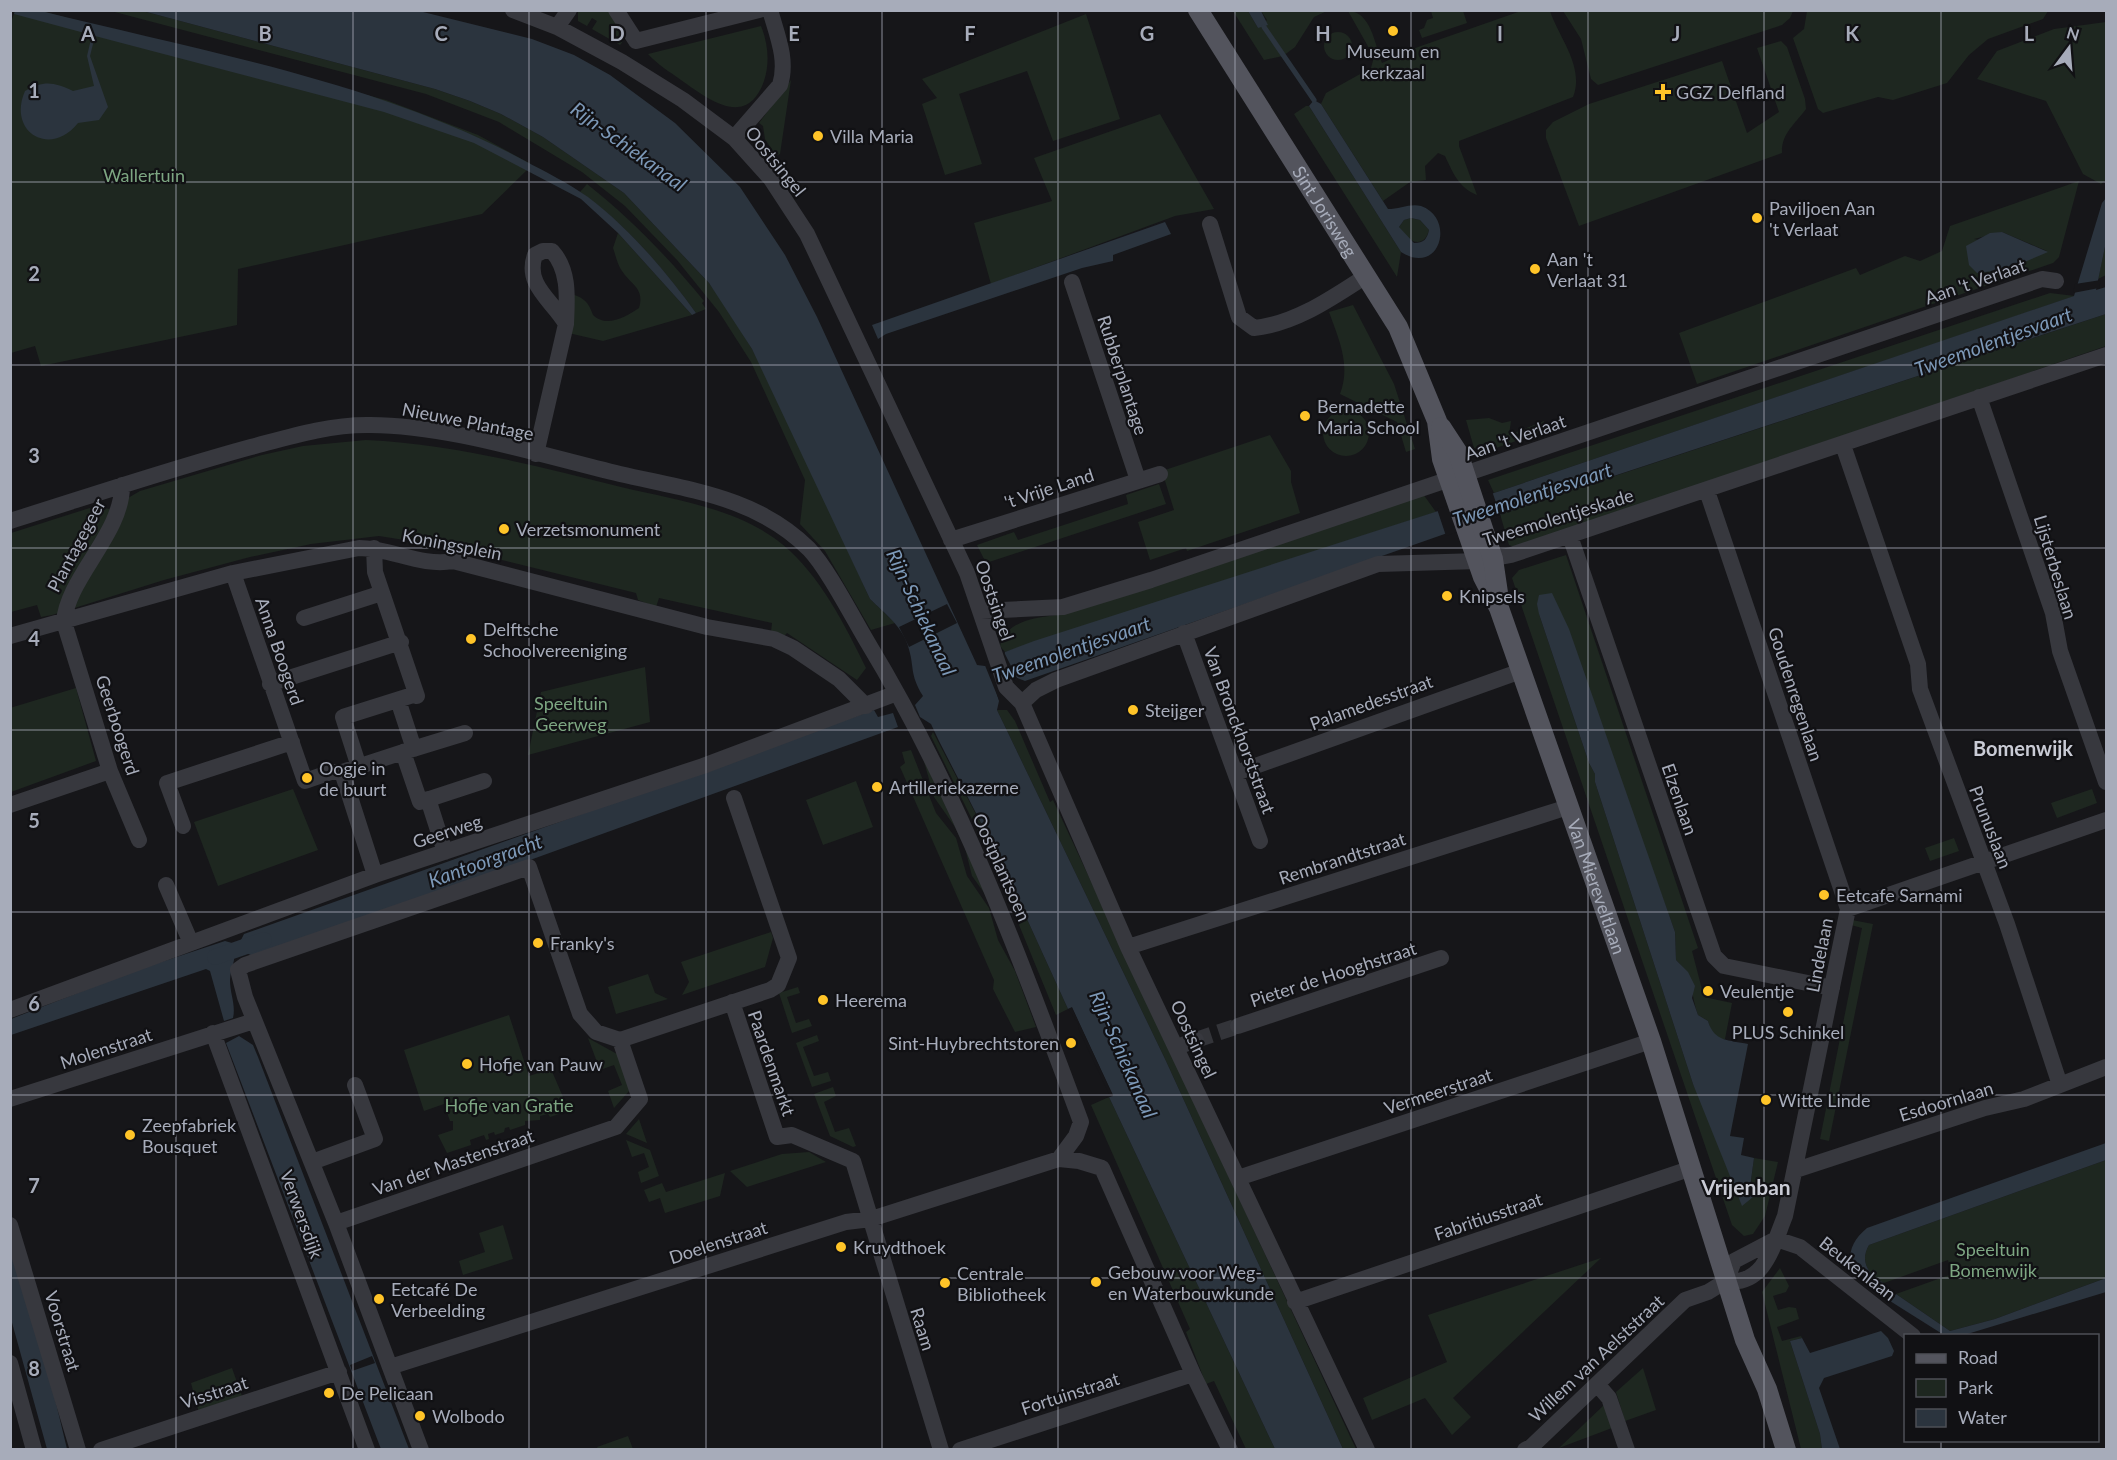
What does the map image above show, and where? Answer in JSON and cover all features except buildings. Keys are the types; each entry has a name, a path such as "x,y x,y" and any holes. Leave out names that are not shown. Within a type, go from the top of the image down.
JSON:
{"main road":[{"name":"Sint Jorisweg","path":"1198,10 1398,327 1437,421 1442,459 1460,485"},
{"name":"Van Miereveltlaan","path":"1460,485 1486,560 1483,577 1499,608 1651,1041 1692,1168 1733,1281 1745,1340 1767,1389 1786,1449"},
{"name":"Van Miereveltlaan","path":"1692,1168 1734,1261 1733,1281"}],"street":[{"name":"Oostsingel","path":"513,10 557,27 622,62 683,100 734,138 771,179 807,234 951,540 981,611 993,654 1006,687 1022,703 1128,947 1366,1449"},
{"path":"557,27 569,10"},
{"path":"616,10 636,40"},
{"path":"622,62 636,40 759,10"},
{"path":"734,138 780,85 784,74 783,61 770,10"},
{"path":"1210,225 1239,317 1254,328 1288,320 1331,299 1366,276"},
{"name":"Aan 't Verlaat","path":"981,611 1063,607 1151,580 1460,485 2042,279 2056,281"},
{"name":"Rubberplantage","path":"1072,282 1138,480"},
{"path":"536,454 566,324"},
{"name":"Tweemolentjeskade","path":"1022,703 1036,690 1056,680 1378,564 1486,560 1570,536 2106,355"},
{"name":"Lijsterbeslaan","path":"1979,397 2053,613 2060,651 2106,782"},
{"name":"Nieuwe Plantage","path":"10,521 122,485 323,428 366,424 415,427 703,493 744,505 778,522"},
{"name":"Prunuslaan","path":"1843,445 1918,664 1920,689 2007,924 2060,1085"},
{"name":"'t Vrije Land","path":"951,540 1160,474"},
{"name":"Plantagegeer","path":"64,622 65,609 94,558 122,499 122,485"},
{"name":"Goudenregenlaan","path":"1707,491 1848,909"},
{"name":"Oostplantsoen","path":"778,522 812,552 897,693 1002,914 1082,1122 1076,1136 1059,1159"},
{"name":"Elzenlaan","path":"1570,536 1714,956 1724,966 1832,988"},
{"name":"Koningsplein","path":"10,636 233,573 359,548 374,548 436,564 453,561 707,627 774,639 793,648 839,679 867,706"},
{"path":"359,767 343,717 416,695 401,642 375,572 374,548"},
{"name":"Anna Boogerd","path":"233,573 304,781 331,772 342,772 359,767 465,733"},
{"path":"304,618 382,593"},
{"name":"Geerboogerd","path":"64,622 111,771 139,840"},
{"name":"Van Bronckhorststraat","path":"1184,633 1260,841"},
{"path":"270,684 401,642"},
{"name":"Palamedesstraat","path":"1236,773 1521,671"},
{"name":"Geerweg","path":"10,1010 375,875 694,770 897,693"},
{"path":"398,700 420,802 484,781"},
{"path":"183,826 167,783 292,742"},
{"path":"10,805 111,771"},
{"path":"342,772 375,875"},
{"name":"Paardenmarkt","path":"620,1040 778,985 789,958 734,798"},
{"path":"428,799 445,852"},
{"name":"Rembrandtstraat","path":"1128,947 1568,807"},
{"name":"Lindelaan","path":"1733,1281 1757,1273 1769,1256 1785,1216 1848,909 2106,820"},
{"name":"Verwersdijk","path":"421,1449 312,1162 248,1023 238,973 245,965 529,867 580,1014 596,1032 620,1040"},
{"path":"166,885 191,943"},
{"name":"Pieter de Hooghstraat","path":"1238,1026 1441,958"},
{"name":"Paardenmarkt","path":"732,1002 777,1137 792,1135 854,1161 871,1219"},
{"path":"218,1032 248,1023"},
{"name":"Verwersdijk","path":"218,1032 367,1449"},
{"name":"Molenstraat","path":"10,1099 218,1032"},
{"name":"Van der Mastenstraat","path":"336,1222 616,1127 640,1099 620,1040"},
{"path":"1177,1047 1196,1040"},
{"name":"Vermeerstraat","path":"1238,1178 1651,1041"},
{"name":"Esdoornlaan","path":"1796,1170 1985,1108 2024,1099 2106,1067"},
{"path":"312,1162 375,1139 355,1084"},
{"name":"Doelenstraat","path":"390,1367 846,1222 871,1219 1059,1159 1079,1161 1102,1168 1193,1374"},
{"name":"Fabritiusstraat","path":"1295,1302 1692,1168"},
{"name":"Raam","path":"871,1219 940,1449"},
{"name":"Voorstraat","path":"10,1225 78,1449"},
{"path":"1734,1261 1750,1255 1776,1239"},
{"name":"Beukenlaan","path":"1776,1239 1800,1247 1912,1334"},
{"name":"Willem van Aelststraat","path":"1530,1448 1685,1300 1733,1281"},
{"path":"10,1363 34,1449"},
{"name":"Visstraat","path":"101,1449 339,1372"},
{"path":"1193,1374 1230,1449"},
{"name":"Fortuinstraat","path":"960,1449 1193,1374"},
{"path":"1597,1384 1608,1398 1627,1449"}],"green space":[{"path":"1807,10 2048,11 2043,19 1988,39 1969,55 1947,83 1893,100 1878,97 1823,113 1818,109 1793,38 1804,29"},
{"name":"Wallertuin","path":"15,11 41,11 386,100 478,135 531,164 482,214 238,269 237,325 41,366 35,346 11,353 10,25"},
{"path":"111,11 143,11 435,89 470,101 501,114 543,137 624,193 709,283 729,311 752,349 785,413 870,599 895,623 871,630 825,551 800,524 805,480 751,362 719,312 677,260 625,206 582,172 499,122 426,94"},
{"path":"578,11 610,11 624,32 623,41 620,45 592,29 597,21 592,18 587,26 578,21"},
{"path":"1233,11 1248,11 1258,28 1267,20 1261,11 1327,11 1314,17 1295,47 1283,56 1264,60"},
{"path":"1348,11 1356,12 1367,23 1382,63 1418,47 1521,11 1550,11 1576,75 1573,97 1459,141 1477,195 1461,184 1445,156 1438,153 1425,166 1426,180 1410,182 1383,201 1321,104 1326,93 1371,68 1374,57"},
{"path":"1431,11 1463,11 1467,23 1422,38 1419,30 1424,28 1427,20 1433,18"},
{"path":"1563,11 1793,11 1790,18 1782,25 1598,85 1591,79 1581,39"},
{"path":"1086,14 1120,119 1053,141 1027,71 959,94 982,164 945,175 922,104 937,98 922,79"},
{"path":"2106,22 2106,180 2101,184 2083,174 2046,101 1977,79 1997,51 2054,29"},
{"path":"761,26 767,53 764,81 757,96 748,104 738,107 715,102 703,95 648,54"},
{"path":"1338,32 1348,36 1352,46 1348,56 1338,60 1328,56 1324,46 1328,36"},
{"path":"1781,41 1787,47 1805,99 1806,109 1786,135 1782,153 1579,226 1546,138 1546,130 1553,122 1589,104 1722,61 1747,133 1779,112 1757,48"},
{"path":"791,80 780,154 776,156 765,139 763,126 759,123"},
{"path":"1309,106 1401,252 1397,277 1294,114"},
{"path":"1160,114 1214,209 1175,216 991,284 974,223 1052,201 1034,158"},
{"path":"2079,181 2059,257 2053,263 1697,384 1679,333 1856,268 1860,275 1905,256 1920,261 1942,251 1950,226","holes":["2002,232 2047,251 1974,239"]},
{"path":"587,184 619,211 663,254 704,301 702,303 706,309 696,313 671,280 628,232 580,192"},
{"path":"1411,218 1420,220 1429,230 1427,236 1419,242 1406,237 1399,227 1404,220"},
{"path":"618,233 692,315 603,341 564,332 568,293 584,300 593,315 604,321 622,318 639,308 639,291 620,268 613,248"},
{"path":"2106,242 2106,275 2098,279"},
{"path":"2050,293 2075,296 1494,493 1488,480"},
{"path":"1353,305 1394,384 1415,449 1406,452 1397,422 1340,394 1344,363 1340,343 1329,312"},
{"path":"2106,314 2106,346 1519,549 1509,545 1500,514"},
{"path":"1346,410 1362,417 1369,433 1362,449 1346,456 1330,449 1323,433 1330,417"},
{"path":"1489,418 1502,423 1511,421 1509,435 1544,421 1547,430 1476,455 1466,420"},
{"path":"1270,435 1291,471 1291,482 1300,513 1187,551 1186,548 1150,560 1138,522 1174,510 1162,471"},
{"path":"366,440 431,446 495,457 684,501 746,522 782,544 808,570 840,618 866,668 857,680 787,633 784,636 771,632 772,623 659,598 656,607 638,600 636,593 449,547 379,536 311,544 250,557 164,580 52,615 41,617 37,605 11,612 11,533 96,506 109,509 140,491 262,455 303,446"},
{"path":"1159,484 1166,504 986,563 977,545 1014,532 1018,540 1128,504 1126,495"},
{"path":"1423,494 1436,512 1005,652 1000,646 1008,631 1022,622 1056,615"},
{"path":"1566,555 1698,948 1692,951 1704,997 1732,1003 1725,1039 1719,1039 1711,1031 1708,1021 1698,1015 1689,979 1676,960 1675,932 1557,605 1539,614 1589,763 1595,774 1595,782 1693,1084 1753,1197 1751,1180 1754,1158 1778,1162 1765,1216 1753,1234 1744,1236 1732,1225 1512,578 1519,570"},
{"name":"Speeltuin Geerweg","path":"645,667 650,722 528,755 541,692"},
{"path":"76,688 96,761 11,792 10,708"},
{"path":"997,710 1007,710 1015,721 1050,802 1053,800 1356,1449 1343,1449 1166,1061"},
{"path":"933,732 1001,862 1068,1009 1056,1015 994,864 931,736"},
{"path":"911,750 936,813 956,838 967,876 989,908 998,940 1015,971 1036,1027 1015,1032 993,989 994,980 900,767 905,763 902,752"},
{"path":"923,758 990,901 972,876 965,848 955,827 934,797"},
{"path":"856,781 873,827 823,845 806,800"},
{"path":"293,789 318,850 218,886 194,822"},
{"path":"2092,789 2097,803 2057,818 2051,803"},
{"path":"1954,838 1959,851 1930,861 1925,848"},
{"path":"1852,920 1873,924 1829,1141 1820,1139 1862,928 1851,925"},
{"path":"771,932 773,938 765,967 682,995 689,982 681,962"},
{"path":"648,974 655,993 668,999 616,1014 608,987"},
{"path":"798,987 800,993 787,997 796,1023 809,1019 812,1026 792,1033 779,993"},
{"name":"Hofje van Gratie","path":"509,1015 529,1076 551,1069 569,1111 550,1117 548,1114 540,1116 540,1120 525,1121 525,1125 510,1130 509,1127 505,1128 504,1132 495,1135 494,1132 488,1134 489,1139 486,1140 484,1135 470,1140 471,1145 447,1153 438,1135 453,1130 453,1121 450,1121 444,1104 424,1111 404,1050"},
{"path":"817,1035 819,1041 803,1047 814,1076 828,1072 831,1081 812,1087 796,1043"},
{"path":"588,1038 617,1054 630,1090 614,1108 608,1091 622,1085 614,1065 600,1070"},
{"path":"833,1087 836,1096 824,1102 835,1132 849,1128 856,1146 853,1147 830,1136 814,1094"},
{"path":"1109,1097 1275,1449 1246,1449 1214,1381 1206,1384 1186,1332 1190,1329 1091,1105"},
{"path":"639,1119 647,1143 626,1134"},
{"path":"626,1140 650,1150 659,1176 641,1183 638,1172 649,1167 644,1153 632,1157"},
{"path":"809,1152 826,1162 747,1187 730,1171 782,1154"},
{"name":"Speeltuin Bomenwijk","path":"2106,1160 2106,1278 1995,1319 1950,1331 1896,1294 1952,1274 1948,1260 1884,1283 1867,1267 1865,1257 1869,1245"},
{"path":"725,1173 720,1196 665,1213 660,1198 649,1202 644,1190 662,1183 666,1192"},
{"path":"503,1225 513,1259 463,1275 459,1261 485,1252 479,1233"},
{"path":"1601,1258 1453,1398 1471,1417 1452,1435 1425,1398 1372,1420 1363,1398 1447,1362 1428,1315"},
{"path":"1780,1268 1789,1286 1786,1292 1773,1296 1778,1310 1796,1308 1799,1319 1777,1327 1782,1341 1801,1336 1802,1338 1790,1341 1820,1434 1822,1449 1801,1449 1762,1292"},
{"path":"232,1368 243,1399 199,1413 191,1383"},
{"path":"1643,1368 1656,1410 1625,1421 1616,1392"},
{"path":"1604,1405 1612,1428 1559,1448"},
{"path":"628,1436 633,1449 598,1449 597,1447"}],"water":[{"path":"15,11 41,11 288,71 350,89 469,134 525,161 588,197 618,222 646,251 696,313 692,315 618,233 581,199 474,143 384,112 95,36 90,56 108,107 99,120 78,123 67,133 55,139 34,136 26,128 22,118 21,106 25,91 44,84 54,84 73,91 94,86 87,56 92,35 14,14"},
{"path":"143,11 419,11 532,39 574,55 610,75 675,123 740,187 785,255 817,317 977,665 985,666 1003,658 1005,652 1034,641 1494,493 2074,296 2102,203 2106,198 2106,242 2096,290 2106,287 2106,314 1553,496 1025,681 1010,675 995,688 999,701 997,710 1166,1061 1343,1449 1275,1449 1109,1097 1113,1095 1072,1008 1068,1009 1001,862 931,724 920,717 915,705 923,696 914,676 910,654 902,632 870,599 752,349 709,283 624,193 543,137 501,114 435,89"},
{"path":"1248,11 1261,11 1268,25 1258,28"},
{"path":"1314,100 1321,104 1388,209 1417,205 1432,212 1438,222 1440,232 1439,243 1434,252 1426,257 1414,258 1401,252 1309,106","holes":["1411,218 1420,220 1429,230 1423,241 1414,243 1399,227 1404,220"]},
{"path":"1165,222 1171,234 1113,255 1113,261 1082,268 886,334 878,339 872,325"},
{"path":"2002,232 2048,252 2008,269 1977,273 1969,265 1966,246 1990,233"},
{"path":"1552,593 1569,629 1675,932 1676,960 1688,972 1695,986 1692,998 1698,1015 1708,1021 1714,1033 1723,1039 1748,1044 1730,1136 1744,1138 1741,1155 1754,1158 1751,1180 1753,1197 1742,1206 1693,1084 1595,782 1595,774 1589,763 1539,614 1537,604 1539,595"},
{"path":"874,710 878,717 893,713 898,727 519,864 253,956 246,953 241,940 244,934"},
{"path":"225,941 232,943 234,954 230,980 233,1018 224,1021 210,971 206,969 11,1035 11,1019 134,971"},
{"path":"239,1036 253,1045 258,1057 409,1449 381,1449 226,1043"},
{"path":"2106,1143 2106,1160 1869,1245 1865,1262 1870,1272 1884,1283 1876,1290 1850,1268 1853,1245 1867,1228"},
{"path":"10,1245 44,1353 67,1449 47,1449 11,1319"},
{"path":"2106,1278 2106,1292 1967,1334 1942,1334 1890,1301 1896,1294 1950,1331 1995,1319"},
{"path":"1881,1331 1888,1338 1894,1351 1892,1356 1824,1378 1819,1388 1840,1449 1822,1449 1820,1434 1790,1341 1802,1338 1810,1353"}],"pier":[{"path":"2101,280 2099,288 2073,293 2075,284"},
{"path":"1492,491 1501,517 1446,536 1437,509"},
{"path":"947,604 957,623 909,647 899,627"},
{"path":"1003,650 1019,682 1010,679 998,689 1001,698 999,700 984,663 1001,656"},
{"path":"1072,1007 1113,1096 1106,1098 1109,1094 1078,1028 1079,1025 1068,1009"},
{"path":"372,1356 375,1363 352,1371 350,1365"}],"waterway":[{"path":"1264,27 1314,100"},
{"path":"483,422 517,431"},
{"name":"Kantoorgracht","path":"215,957 264,940"}],"tunnel":[{"path":"1196,1040 1238,1026"}],"place":[{"name":"Museum en kerkzaal","path":"1393,31"},
{"name":"GGZ Delfland","path":"1663,92"},
{"name":"Villa Maria","path":"818,136"},
{"name":"Paviljoen Aan 't Verlaat","path":"1757,218"},
{"name":"Aan 't Verlaat 31","path":"1535,269"},
{"name":"Bernadette Maria School","path":"1305,416"},
{"name":"Verzetsmonument","path":"504,529"},
{"name":"Knipsels","path":"1447,596"},
{"name":"Delftsche Schoolvereeniging","path":"471,639"},
{"name":"Steijger","path":"1133,710"},
{"name":"Oogje in de buurt","path":"307,778"},
{"name":"Artilleriekazerne","path":"877,787"},
{"name":"Eetcafe Sarnami","path":"1824,895"},
{"name":"Franky's","path":"538,943"},
{"name":"Veulentje","path":"1708,991"},
{"name":"Heerema","path":"823,1000"},
{"name":"PLUS Schinkel","path":"1788,1012"},
{"name":"Sint-Huybrechtstoren","path":"1071,1043"},
{"name":"Hofje van Pauw","path":"467,1064"},
{"name":"Witte Linde","path":"1766,1100"},
{"name":"Zeepfabriek Bousquet","path":"130,1135"},
{"name":"Kruydthoek","path":"841,1247"},
{"name":"Gebouw voor Weg- en Waterbouwkunde","path":"1096,1282"},
{"name":"Centrale Bibliotheek","path":"945,1283"},
{"name":"Eetcafé De Verbeelding","path":"379,1299"},
{"name":"De Pelicaan","path":"329,1393"},
{"name":"Wolbodo","path":"420,1416"}],"district":[{"name":"Bomenwijk","path":"2023,748"},
{"name":"Vrijenban","path":"1746,1186"}],"water label":[{"name":"Rijn-Schiekanaal","path":"629,146"},
{"name":"Tweemolentjesvaart","path":"1993,341"},
{"name":"Tweemolentjesvaart","path":"1532,494"},
{"name":"Rijn-Schiekanaal","path":"922,612"},
{"name":"Tweemolentjesvaart","path":"1071,649"},
{"name":"Rijn-Schiekanaal","path":"1124,1054"}]}
